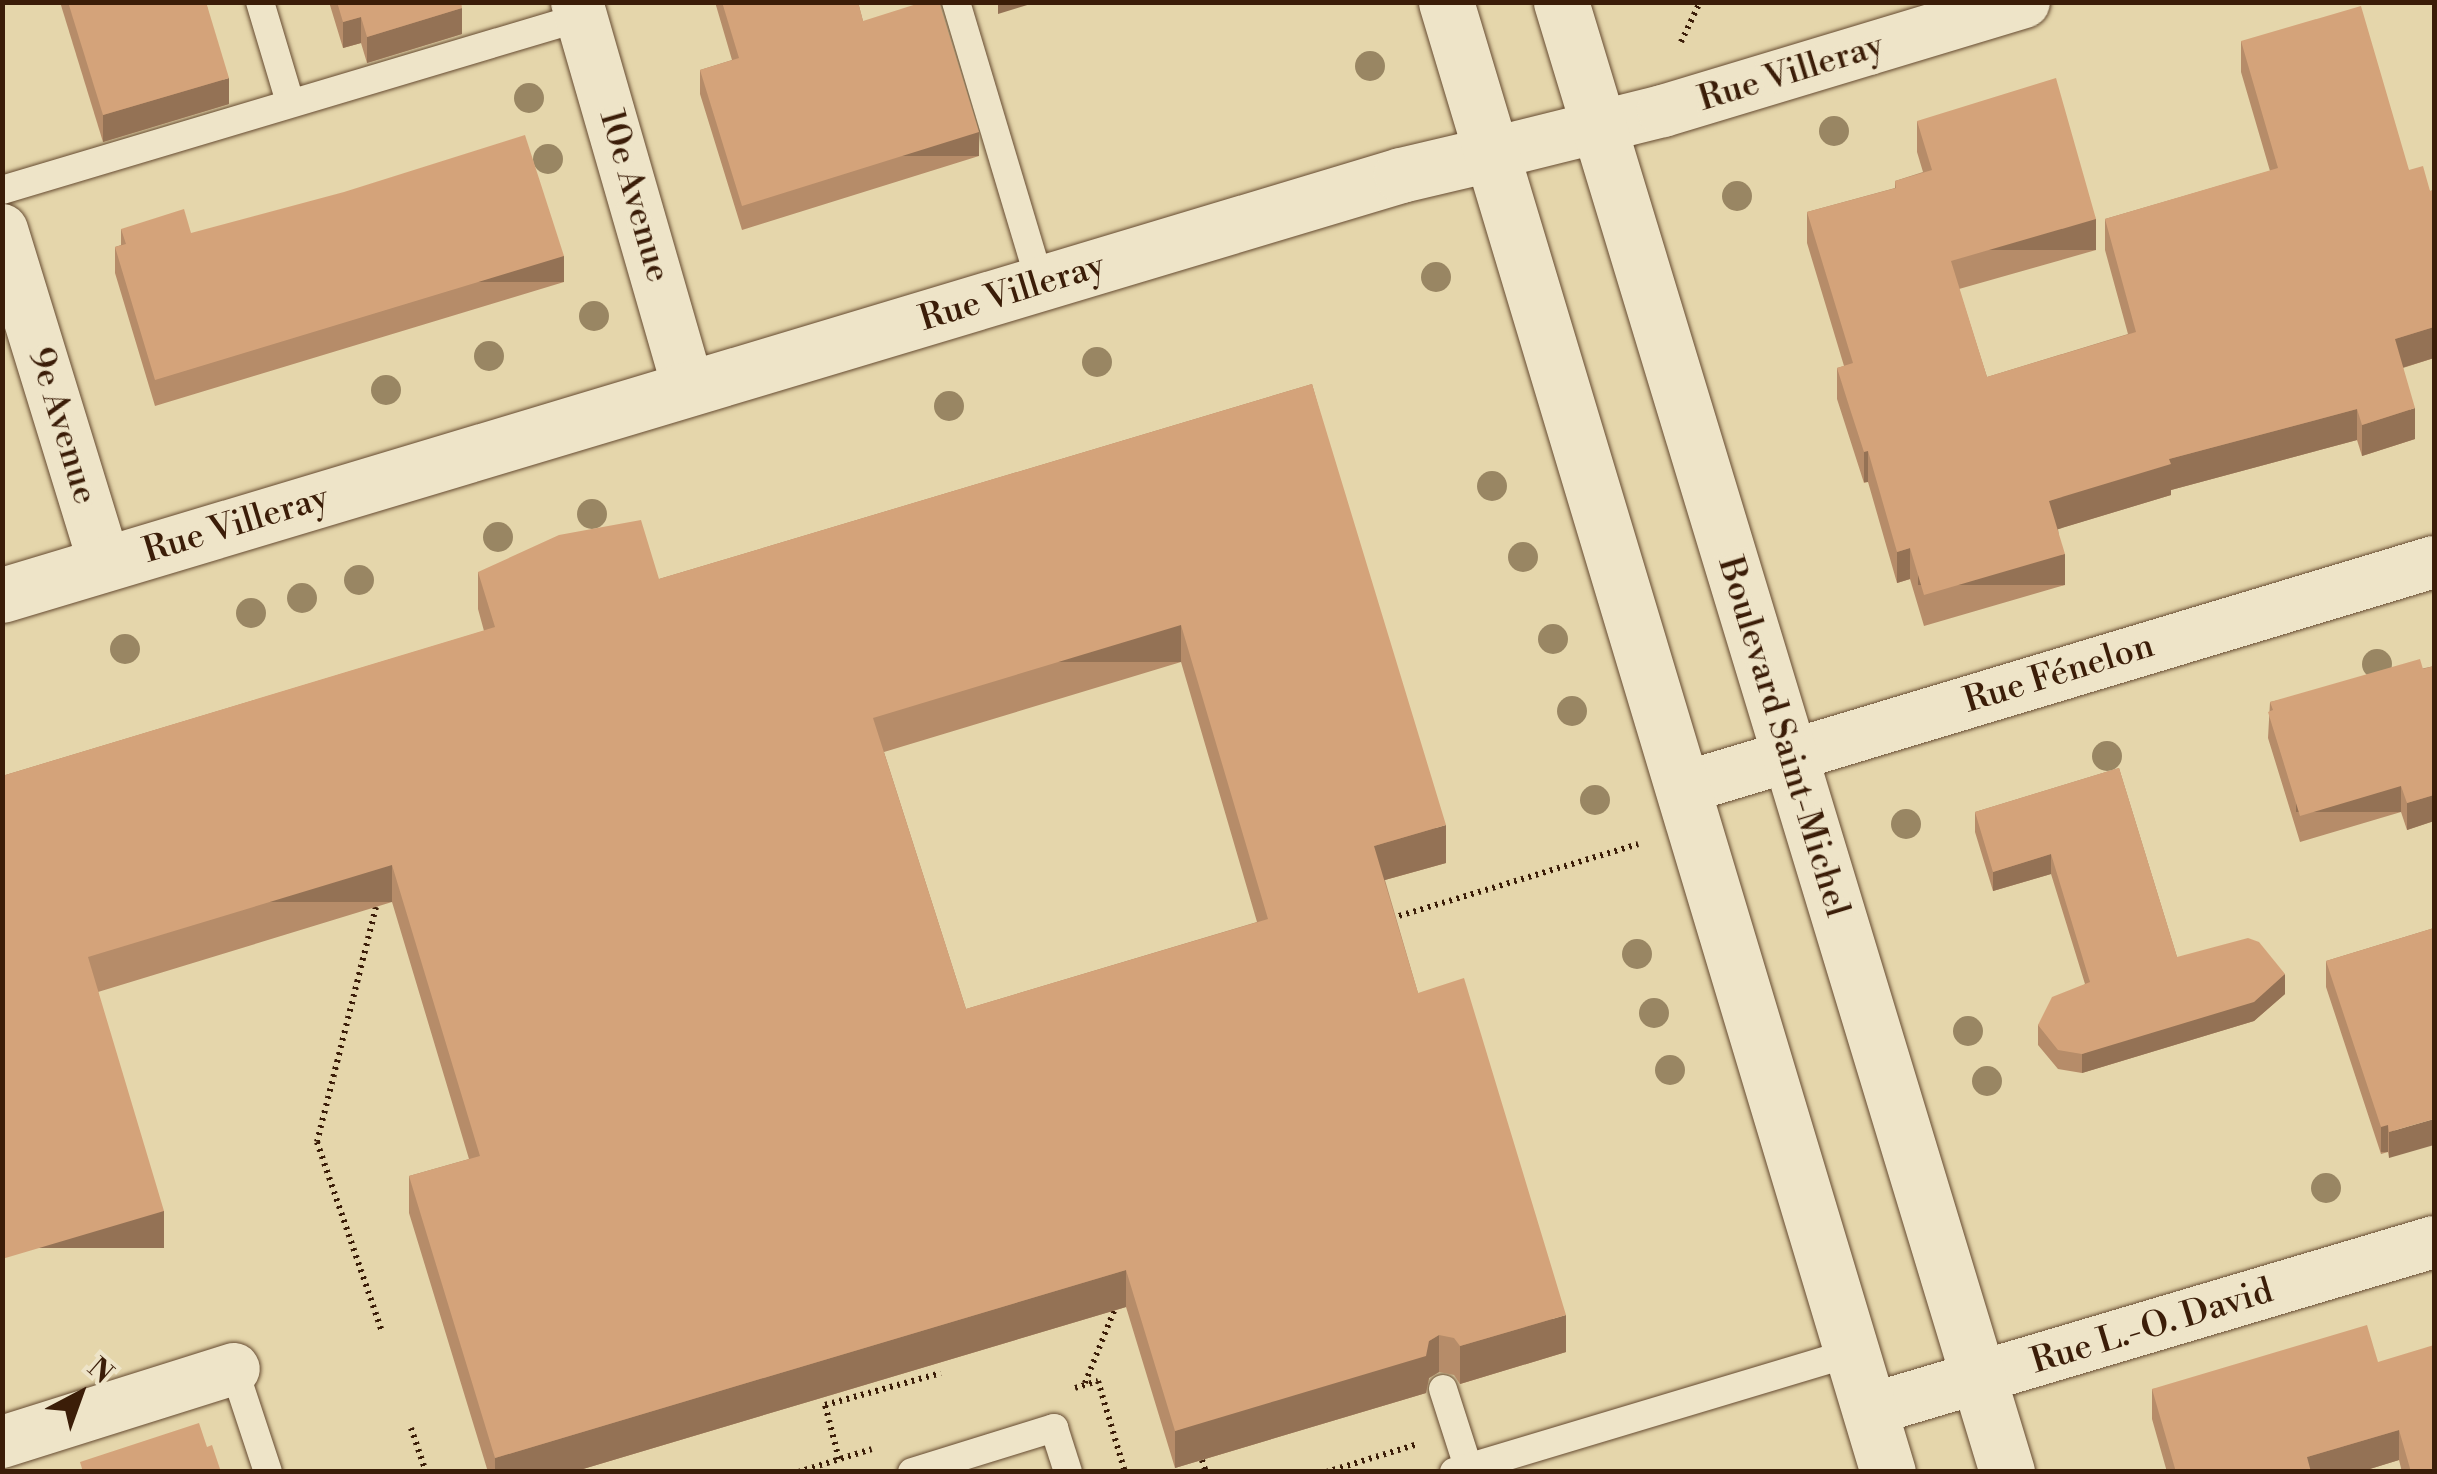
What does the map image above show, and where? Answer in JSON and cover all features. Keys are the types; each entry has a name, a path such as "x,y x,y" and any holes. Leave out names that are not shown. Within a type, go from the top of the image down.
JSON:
{"main road":[{"path":"1446,2 1888,1472"},
{"name":"Boulevard Saint-Michel","path":"1561,2 2008,1472"},
{"name":"Rue Villeray","path":"2,595 1413,172 1490,154"}],"street":[{"name":"Rue Villeray","path":"1490,154 1598,129 2024,2"},
{"name":"10e Avenue","path":"580,10 690,390"},
{"name":"9e Avenue","path":"2,230 105,564"},
{"name":"Rue Fénelon","path":"1683,788 2434,562"},
{"name":"Rue L.-O. David","path":"1870,1410 2434,1242"},
{"path":"2,1442 234,1369"}],"lane":[{"path":"260,2 290,102"},
{"path":"956,2 1041,285"},
{"path":"2,190 580,10"},
{"path":"1442,1388 1461,1470 1853,1352"},
{"path":"234,1369 268,1472"},
{"path":"912,1472 1054,1428 1068,1472"}],"path":[{"path":"1677,50 1700,2"},
{"path":"1386,920 1640,844"},
{"path":"376,906 318,1142 380,1329"},
{"path":"1085,1384 1114,1310"},
{"path":"838,1459 826,1405 941,1372"},
{"path":"412,1428 426,1472"},
{"path":"1326,1472 1426,1442"},
{"path":"1202,1460 1206,1472"}],"building":[{"path":"68,2 206,2 229,78 103,115"},
{"path":"337,2 461,2 462,8 367,37 361,17 343,22"},
{"path":"722,2 858,2 863,21 923,2 939,2 979,132 742,206 700,70 739,58"},
{"path":"2361,6 2409,170 2423,166 2430,191 2434,190 2434,327 2395,339 2415,408 2362,425 2357,409 2169,459 2171,464 2049,501 2065,554 1924,595 1910,548 1897,552 1868,451 1864,452 1837,368 1853,363 1807,212 1896,188 1895,181 1932,170 1917,121 2056,78 2096,219 1951,261 1987,377 2136,332 2105,219 2278,168 2241,41"},
{"path":"525,135 564,256 155,380 115,247 126,244 121,229 184,209 191,233 344,192"},
{"path":"1312,384 1446,825 1374,846 1418,993 1464,978 1566,1315 1460,1346 1454,1338 1439,1335 1429,1341 1426,1356 1175,1431 1126,1270 495,1458 409,1176 480,1156 392,865 88,957 164,1211 2,1259 2,776 495,627 478,572 559,535 641,520 659,579","holes":["1181,625 1268,919 966,1009 873,718"]},
{"path":"2420,659 2423,669 2434,666 2434,795 2407,803 2401,786 2300,816 2268,712 2273,710 2270,702"},
{"path":"2119,768 2177,957 2248,938 2259,942 2285,974 2254,1002 2082,1054 2058,1050 2038,1025 2052,997 2090,982 2051,854 1993,872 1975,812"},
{"path":"2434,928 2434,1119 2389,1132 2388,1125 2381,1127 2326,961"},
{"path":"2367,1325 2378,1362 2434,1345 2434,1472 2411,1472 2399,1430 2307,1457 2311,1472 2176,1472 2152,1389"},
{"path":"199,1423 221,1472 83,1472 80,1462"}]}
